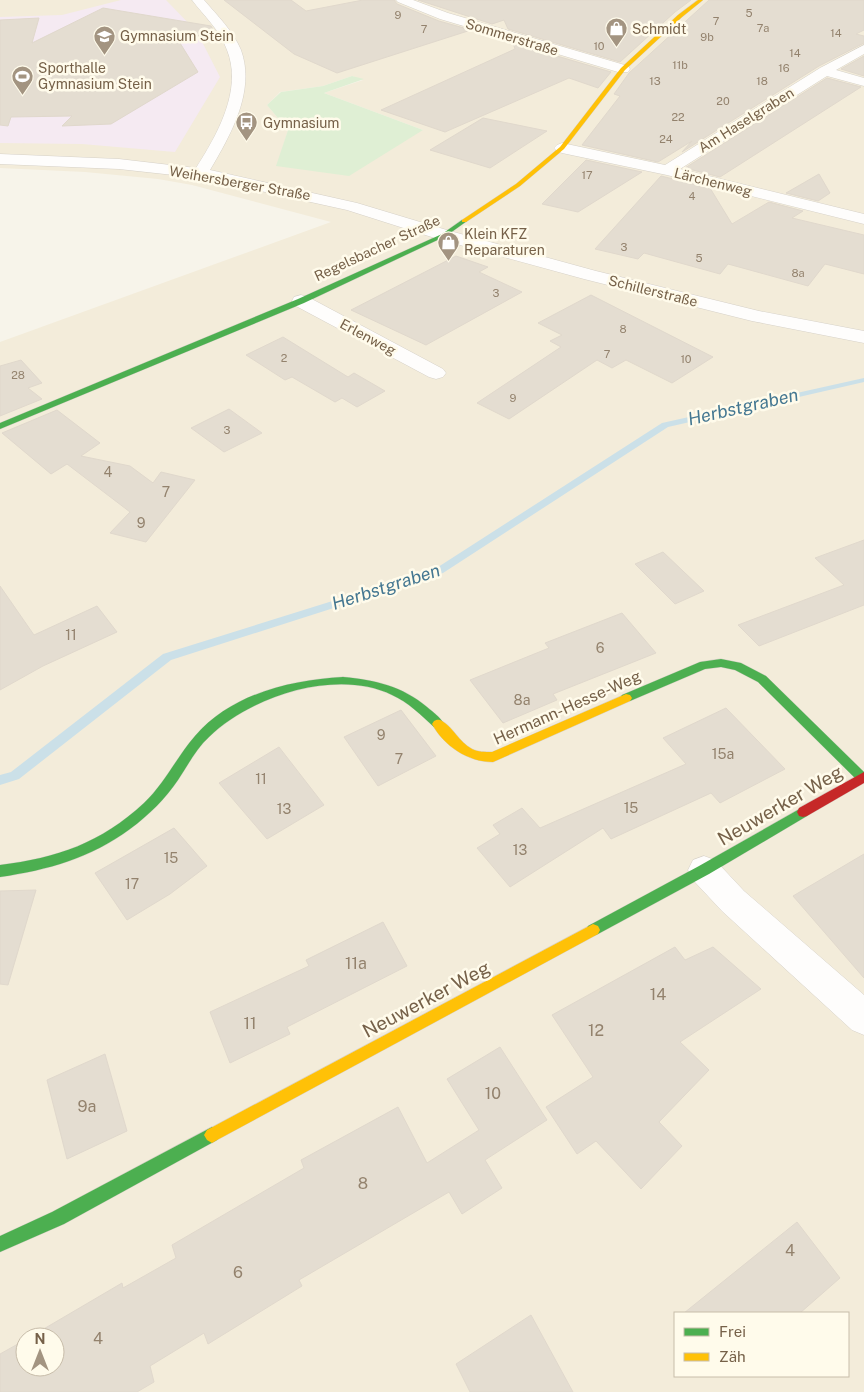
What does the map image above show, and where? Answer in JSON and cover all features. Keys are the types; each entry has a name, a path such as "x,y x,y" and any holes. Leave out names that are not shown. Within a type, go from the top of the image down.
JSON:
{"street":[{"path":"198,0 227,36 235,50 239,64 234,104 221,139 201,173"},
{"name":"Sommerstraße","path":"402,0 444,16 624,69"},
{"name":"Regelsbacher Straße","path":"0,426 301,300 444,235 518,185 562,148 624,69 680,16 701,0"},
{"name":"Am Haselgraben","path":"667,170 825,71 864,49"},
{"path":"825,71 864,82"},
{"name":"Lärchenweg","path":"562,148 667,170 864,220"},
{"name":"Weihersberger Straße","path":"0,159 119,164 201,173 319,198 444,235"},
{"name":"Schillerstraße","path":"444,235 590,275 759,317 864,337"},
{"name":"Erlenweg","path":"301,300 436,372"},
{"name":"Hermann-Hesse-Weg","path":"0,871 35,866 71,857 103,841 146,810 168,787 203,734 221,718 239,707 269,695 300,686 333,681 365,681 391,689 419,705 463,750 472,756 485,759 498,756 709,662 734,664 745,668 762,679 863,777"},
{"name":"Neuwerker Weg","path":"0,1244 58,1218 704,870 863,777"},
{"path":"704,870 733,901 864,1018"}],"shaded area":[{"path":"0,0 864,0 864,1392 0,1392 0,342 331,222 192,185 158,179 85,172 0,168","holes":["352,76 363,80 324,93 423,130 277,166 288,130 267,105 280,92 323,86"]},
{"name":"Gymnasium Stein","path":"121,0 166,0 197,32 220,77 175,152 82,144 0,143 0,17 62,15"}],"green space":[{"path":"352,76 364,79 324,93 423,130 349,176 276,166 288,130 267,105 281,92 323,86"}],"building":[{"path":"224,0 291,0 306,11 363,0 394,0 397,4 439,21 471,30 337,73 294,54"},
{"path":"418,0 691,0 620,62 508,29 504,20 492,24"},
{"path":"709,0 864,0 864,30 856,34 864,36 864,43 819,66 682,152 692,141 658,162 582,145 620,96 614,94 629,73"},
{"name":"Gymnasium Stein","path":"103,8 211,26 214,31 180,43 198,72 111,124 62,126 72,116 11,117 8,126 0,125 0,20 39,18 32,43"},
{"path":"513,43 611,72 598,88 569,78 445,132 381,110 515,49"},
{"path":"864,56 864,76 841,69"},
{"path":"827,78 861,87 720,177 685,168"},
{"path":"483,118 547,131 490,168 430,150"},
{"path":"586,160 642,172 578,212 542,204"},
{"path":"819,174 830,193 818,201 786,193"},
{"path":"661,176 710,188 732,224 769,202 803,211 792,218 864,235 864,274 825,264 808,286 728,264 720,274 644,253 638,259 595,249"},
{"path":"456,256 488,267 479,272 522,292 426,345 351,310"},
{"path":"591,295 713,357 672,383 626,360 612,368 597,360 509,419 477,403 561,347 550,341 562,335 538,323"},
{"path":"283,337 348,377 354,373 385,391 357,407 342,398 335,402 292,377 285,380 246,355"},
{"path":"21,360 42,383 28,388 42,399 0,416 0,366"},
{"path":"229,409 262,433 224,452 191,428"},
{"path":"57,410 100,443 81,456 130,466 153,483 161,472 195,480 146,542 110,533 130,512 67,464 51,474 2,433"},
{"path":"864,540 864,605 759,646 738,625 844,585 815,558"},
{"path":"663,552 704,591 675,604 635,564"},
{"path":"0,586 34,635 97,606 117,632 43,666 0,690"},
{"path":"622,613 656,653 553,694 557,700 503,723 470,680 549,648 545,643"},
{"path":"726,708 785,769 720,803 711,793 611,839 603,828 510,887 477,848 500,834 493,825 522,808 540,828 686,764 663,738"},
{"path":"401,710 436,756 378,786 344,737"},
{"path":"279,747 324,805 267,839 219,783"},
{"path":"174,828 207,866 170,894 127,920 95,873"},
{"path":"864,854 864,978 793,896"},
{"path":"36,890 8,985 0,984 0,891"},
{"path":"383,922 407,966 287,1027 290,1034 230,1063 210,1012 309,966 306,960"},
{"path":"675,947 685,960 713,947 761,989 680,1042 709,1070 659,1122 682,1146 641,1189 596,1141 577,1154 546,1107 593,1077 552,1015"},
{"path":"500,1047 547,1120 485,1160 502,1188 462,1214 449,1192 299,1280 302,1286 208,1344 204,1333 150,1366 154,1382 137,1392 0,1392 0,1354 15,1346 15,1377 65,1377 65,1327 47,1327 122,1283 123,1288 176,1258 172,1245 304,1168 301,1160 398,1107 427,1163 479,1130 447,1079"},
{"path":"105,1054 127,1131 67,1159 47,1080"},
{"path":"797,1222 840,1278 801,1312 685,1312"},
{"path":"531,1315 573,1392 470,1392 456,1364"}],"waterway":[{"name":"Herbstgraben","path":"0,780 15,776 167,657 439,571 665,425 864,380"}],"traffic: fast":[{"path":"0,426 301,301 444,235 464,221"},
{"path":"626,698 704,665 721,663 737,666 762,679 862,778"},
{"path":"0,871 51,862 81,852 111,836 149,806 204,734 221,719 242,705 266,695 291,687 317,682 343,681 368,683 390,689 404,696 438,724"},
{"path":"593,930 704,870 803,812"},
{"path":"0,1244 58,1218 212,1135"}],"traffic: slow":[{"path":"464,221 518,185 562,148 623,69 680,16 701,0"},
{"path":"438,724 456,743 468,752 476,756 493,757 626,698"},
{"path":"212,1135 593,930"}],"traffic: jam":[{"path":"803,812 864,777"}],"place":[{"name":"Schmidt","path":"616,48"},
{"name":"Gymnasium Stein","path":"104,55"},
{"name":"Sporthalle Gymnasium Stein","path":"22,95"},
{"name":"Gymnasium","path":"247,142"},
{"name":"Klein KFZ Reparaturen","path":"448,261"}]}
